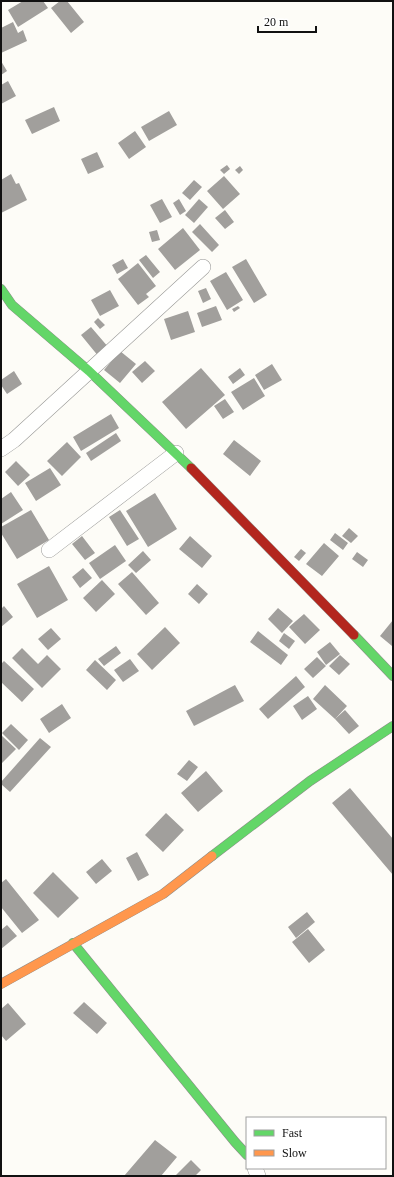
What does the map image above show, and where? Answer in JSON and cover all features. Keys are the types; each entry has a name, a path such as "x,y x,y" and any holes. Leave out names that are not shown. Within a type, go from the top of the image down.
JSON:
{"street":[{"path":"1,449 14,440 203,267"},
{"path":"1,289 12,305 89,371 176,453 393,676"},
{"path":"49,550 176,453"},
{"path":"1,984 163,894 310,781 393,726"},
{"path":"73,944 246,1154"}],"building":[{"path":"23,1 43,1 48,8 18,27 8,10"},
{"path":"60,1 67,1 84,22 71,33 51,8"},
{"path":"13,22 18,33 23,30 27,41 1,53 1,28"},
{"path":"1,61 7,71 1,75"},
{"path":"8,81 16,96 1,104 1,85"},
{"path":"54,107 60,121 32,134 25,120"},
{"path":"169,111 177,125 149,141 141,127"},
{"path":"135,131 146,147 129,159 118,143"},
{"path":"97,152 104,167 88,174 81,159"},
{"path":"227,165 230,169 224,174 220,170"},
{"path":"240,166 243,170 239,174 235,170"},
{"path":"11,174 16,184 19,183 27,200 1,213 1,180"},
{"path":"224,176 240,194 223,209 207,191"},
{"path":"194,180 202,187 190,200 182,193"},
{"path":"162,199 172,217 160,223 150,205"},
{"path":"179,199 186,211 180,215 173,203"},
{"path":"199,199 208,207 194,223 185,215"},
{"path":"225,210 234,222 225,229 215,218"},
{"path":"200,224 219,245 212,252 192,232"},
{"path":"183,228 200,250 175,270 158,249"},
{"path":"157,230 160,240 152,242 149,232"},
{"path":"146,255 160,272 153,278 139,260"},
{"path":"123,259 128,268 117,274 112,265"},
{"path":"246,259 267,295 254,303 232,267"},
{"path":"138,263 156,286 146,294 149,297 138,305 118,279"},
{"path":"226,272 243,300 227,310 210,281"},
{"path":"206,288 211,299 203,303 198,291"},
{"path":"110,290 119,306 100,316 91,300"},
{"path":"216,306 222,320 202,327 197,313"},
{"path":"238,306 240,308 234,312 232,309"},
{"path":"188,311 195,332 171,340 164,319"},
{"path":"98,318 105,325 100,329 94,322"},
{"path":"91,327 109,348 99,357 81,335"},
{"path":"120,351 136,364 120,383 104,370"},
{"path":"145,361 155,371 142,383 132,372"},
{"path":"272,364 282,380 264,390 255,375"},
{"path":"201,368 225,395 186,429 162,402"},
{"path":"240,368 245,375 233,384 228,377"},
{"path":"14,371 22,384 7,394 1,385 1,380"},
{"path":"254,378 265,396 243,410 231,392"},
{"path":"225,399 234,412 223,419 214,406"},
{"path":"111,414 119,428 81,451 73,437"},
{"path":"116,433 121,441 91,461 86,453"},
{"path":"234,440 261,461 250,476 223,454"},
{"path":"67,442 81,457 62,476 47,461"},
{"path":"16,461 30,475 18,486 5,472"},
{"path":"50,468 61,485 36,501 25,483"},
{"path":"11,492 23,510 1,524 1,499"},
{"path":"155,493 177,529 148,547 126,511"},
{"path":"31,510 49,540 17,559 1,533 1,527"},
{"path":"120,510 139,539 127,546 109,517"},
{"path":"349,528 358,536 351,543 342,536"},
{"path":"335,533 348,543 343,550 330,540"},
{"path":"82,536 95,553 85,560 72,544"},
{"path":"190,536 212,556 202,568 179,549"},
{"path":"324,543 339,556 322,576 306,564"},
{"path":"115,545 126,561 100,579 89,563"},
{"path":"301,549 306,553 299,561 294,557"},
{"path":"143,551 151,560 136,573 128,565"},
{"path":"357,552 368,560 363,567 352,559"},
{"path":"49,566 68,600 37,618 17,584"},
{"path":"83,568 92,578 80,588 72,577"},
{"path":"132,572 159,603 146,615 118,584"},
{"path":"102,580 115,594 96,612 83,598"},
{"path":"197,584 208,594 199,604 188,594"},
{"path":"4,606 13,617 1,627 1,609"},
{"path":"278,608 293,621 282,633 268,619"},
{"path":"304,614 320,630 305,644 289,627"},
{"path":"393,620 393,645 392,646 380,636"},
{"path":"165,627 180,643 152,670 137,654"},
{"path":"51,628 61,639 48,650 38,639"},
{"path":"258,631 288,655 281,665 250,642"},
{"path":"284,633 295,641 289,649 279,641"},
{"path":"330,642 340,654 326,665 317,652"},
{"path":"116,646 121,653 104,666 98,659"},
{"path":"22,648 38,664 47,655 61,669 42,688 12,658"},
{"path":"340,655 350,664 339,675 329,666"},
{"path":"317,657 326,666 313,678 304,669"},
{"path":"130,659 139,671 123,682 114,670"},
{"path":"95,660 116,680 107,690 86,670"},
{"path":"4,661 34,689 22,702 1,682 1,664"},
{"path":"296,676 305,687 268,719 259,709"},
{"path":"235,685 244,701 194,726 186,711"},
{"path":"325,685 347,706 335,719 313,699"},
{"path":"308,696 317,709 302,720 293,706"},
{"path":"62,704 71,718 49,733 40,719"},
{"path":"345,710 359,726 349,734 335,719"},
{"path":"11,724 28,740 19,750 2,733"},
{"path":"1,735 16,749 1,764"},
{"path":"40,738 51,747 10,792 1,784 1,782"},
{"path":"189,760 198,767 187,781 177,774"},
{"path":"206,771 223,791 198,812 181,793"},
{"path":"350,788 393,839 393,875 332,803"},
{"path":"166,813 184,830 163,852 145,835"},
{"path":"137,852 149,875 138,881 126,858"},
{"path":"102,859 112,871 96,884 86,872"},
{"path":"53,872 79,898 58,918 33,893"},
{"path":"6,879 39,920 22,933 1,907 1,883"},
{"path":"307,912 315,922 296,938 288,927"},
{"path":"7,925 17,936 1,949 1,930"},
{"path":"308,929 325,950 309,963 292,942"},
{"path":"84,1002 107,1023 97,1034 73,1013"},
{"path":"8,1003 26,1024 6,1041 1,1035 1,1009"},
{"path":"155,1140 177,1157 161,1176 124,1176"},
{"path":"191,1160 201,1170 195,1176 175,1176"}],"traffic: fast":[{"path":"1,289 12,305 89,371 191,468"},
{"path":"354,635 393,676"},
{"path":"212,856 310,781 393,726"},
{"path":"73,943 246,1154"}],"traffic: slow":[{"path":"1,984 163,894 212,856"}],"traffic: jam":[{"path":"191,468 354,635"}]}
